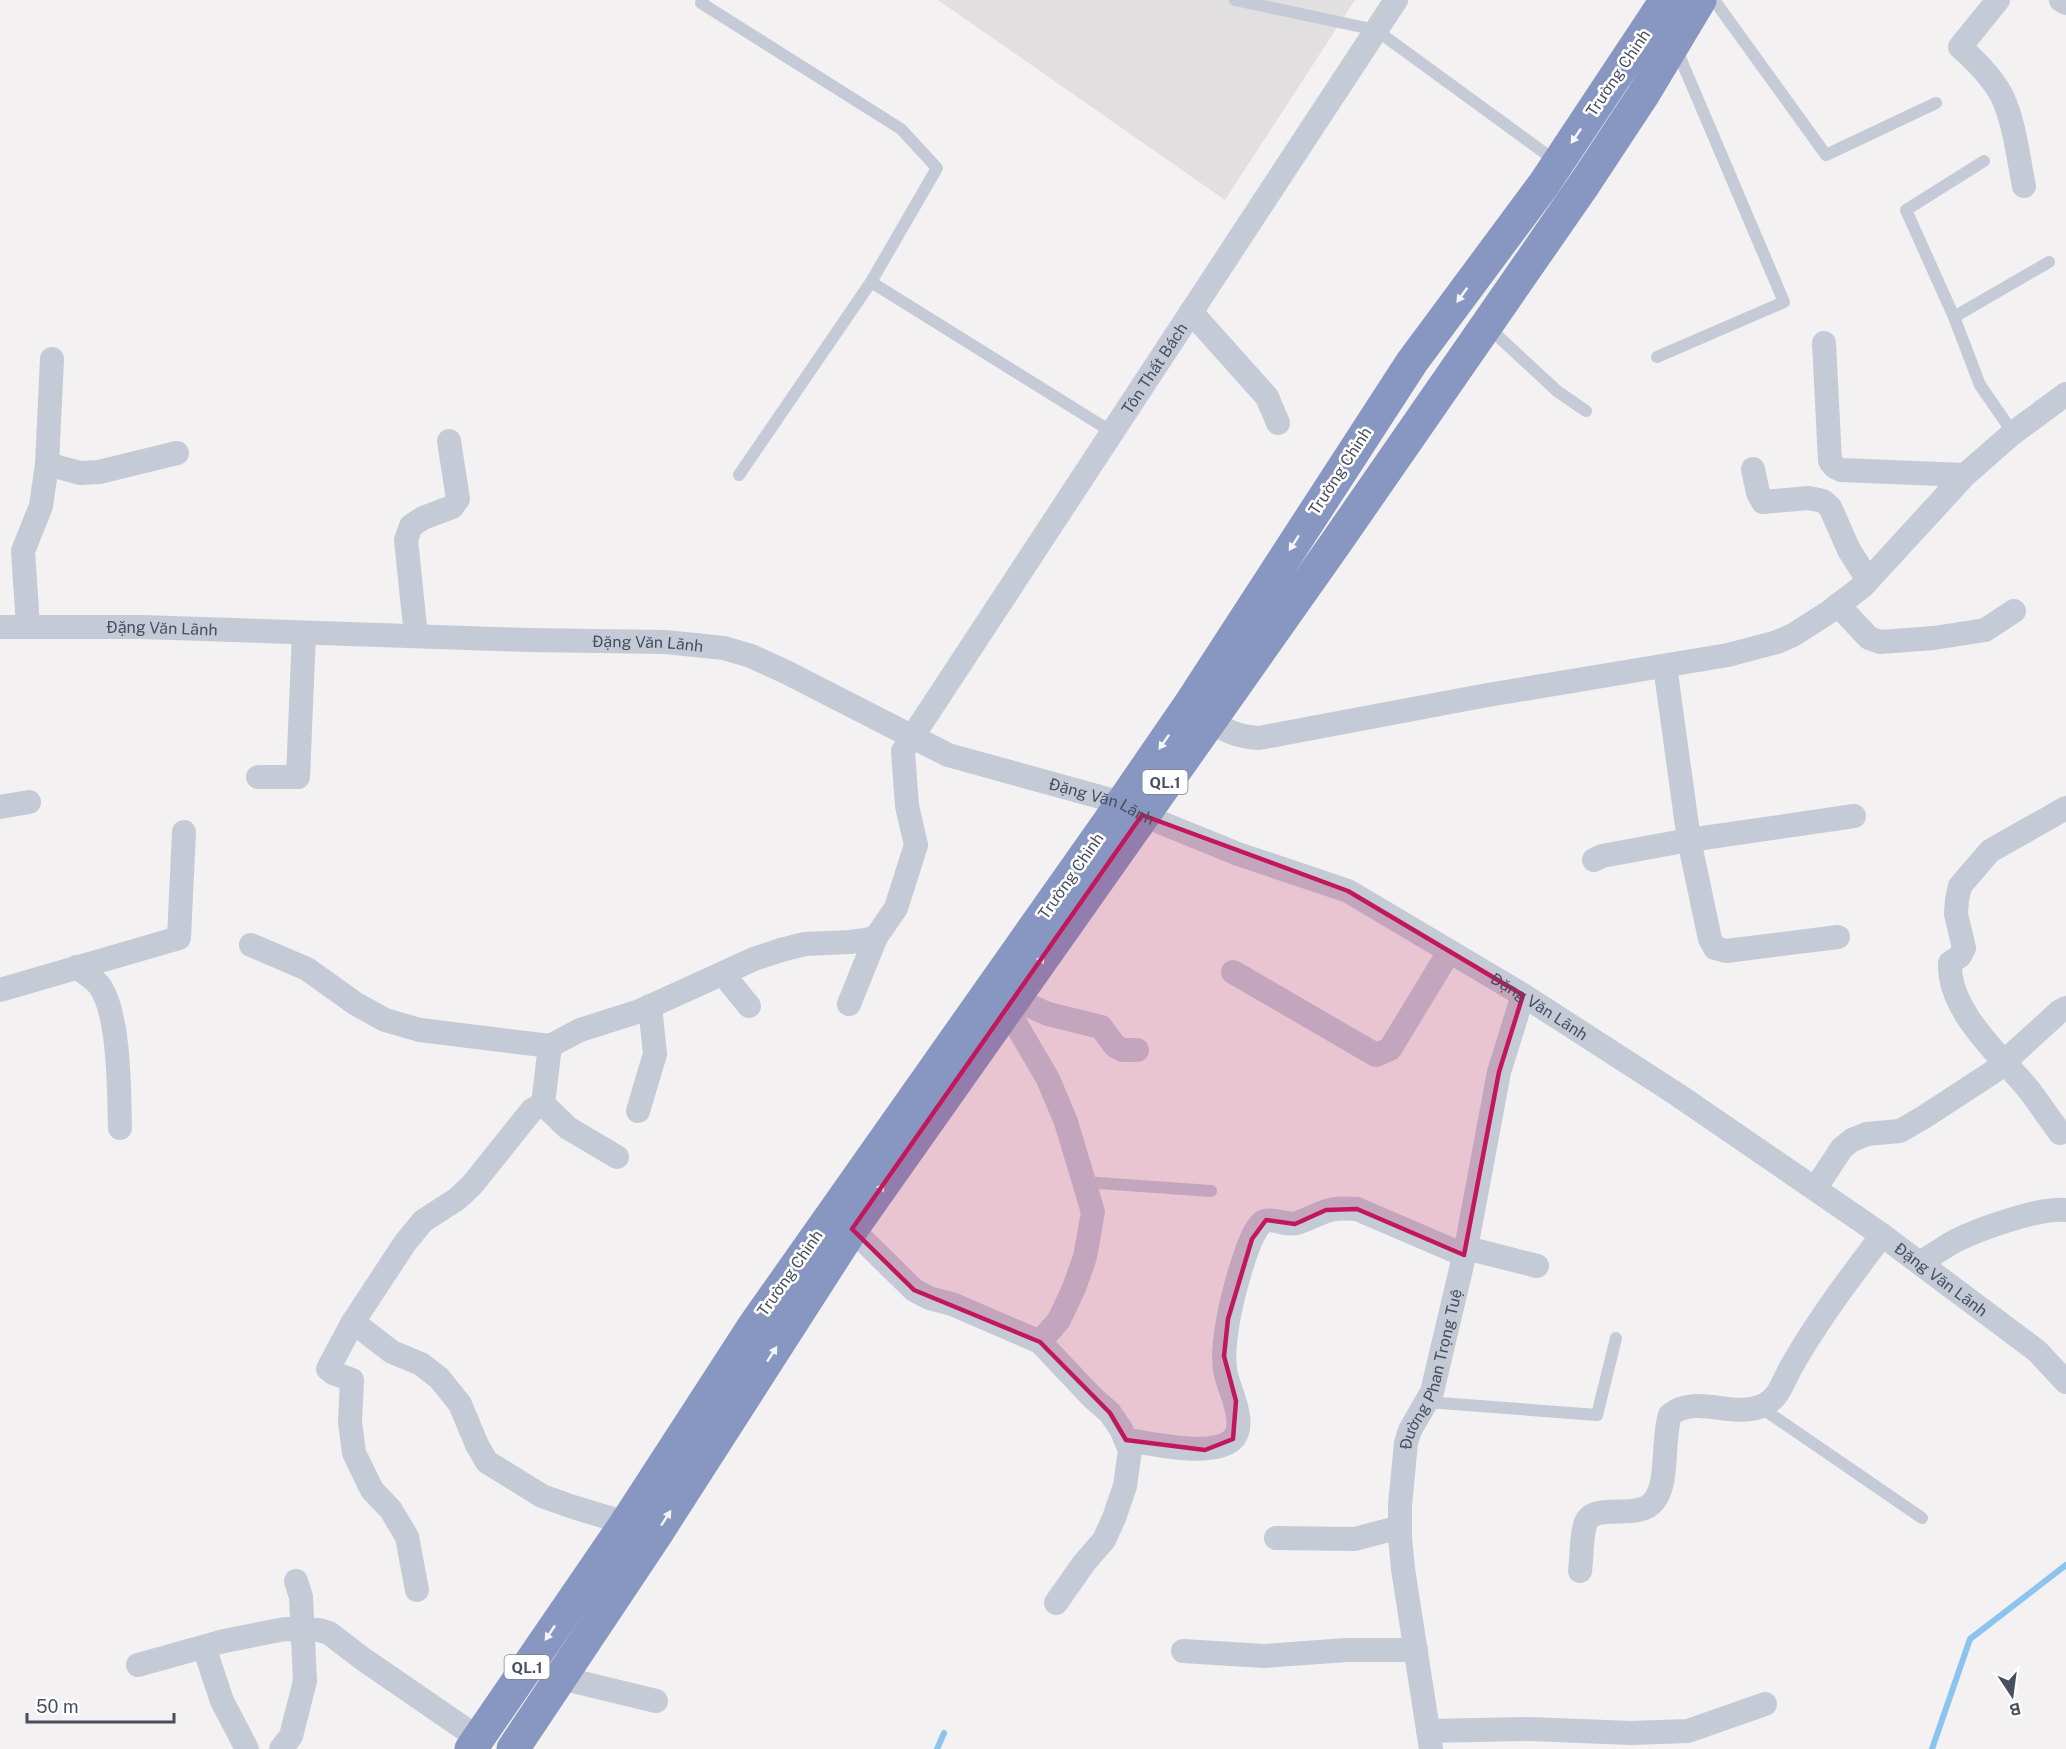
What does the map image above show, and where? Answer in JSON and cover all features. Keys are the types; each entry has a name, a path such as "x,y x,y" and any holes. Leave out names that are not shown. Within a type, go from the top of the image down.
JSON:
{"highway":[{"name":"Trường Chinh","path":"1201,711 1412,362 1558,163 1666,0"},
{"name":"Trường Chinh","path":"475,1744 755,1324 1132,809 1201,711 1487,325 1643,95 1700,0"},
{"name":"Trường Chinh","path":"513,1749 612,1602 852,1229 1010,1004 1132,809"}],"street":[{"name":"Tôn Thất Bách","path":"849,1004 876,937 896,908 916,845 907,806 903,751 1396,0"},
{"path":"1998,0 1960,46 1993,82 2002,98 2012,126 2024,186"},
{"path":"2061,0 2066,3"},
{"path":"1191,312 1267,397 1278,423"},
{"path":"1824,343 1830,461 1834,467 1841,470 1965,475"},
{"path":"28,626 23,551 41,506 47,464 52,359"},
{"path":"1201,711 1233,734 1243,738 1259,738 1482,696 1728,655 1777,642 1793,635 1838,605 1868,580 1965,475 2013,433 2066,394"},
{"path":"416,636 406,540 411,526 423,518 452,507 458,499 449,441"},
{"path":"47,464 80,473 99,472 177,453"},
{"path":"1823,501 1834,467"},
{"path":"1753,469 1758,493 1763,502 1809,498 1823,501 1830,507 1844,540 1868,580"},
{"path":"1838,605 1869,638 1880,642 1985,630 2014,611"},
{"name":"Đặng Văn Lãnh","path":"0,627 142,627 528,640 665,642 724,648 751,656 948,755 1132,809 1238,854 1348,891 1523,995 1678,1095 1920,1263 2037,1351 2066,1382"},
{"path":"258,777 298,777 304,633"},
{"path":"1665,666 1689,840 1710,939 1715,948 1726,951 1838,937"},
{"path":"0,807 29,802"},
{"path":"2060,1133 2030,1092 1983,1038 1966,1013 1955,992 1950,963 1960,956 1964,948 1956,914 1960,886 1990,851 2066,808"},
{"path":"1594,860 1602,855 1689,840 1854,816"},
{"path":"0,990 179,938 184,832"},
{"path":"250,945 308,969 356,1004 385,1020 420,1030 550,1046 580,1030 650,1006 754,959 805,944 858,941 876,937"},
{"path":"1233,972 1376,1055 1390,1049 1449,952"},
{"path":"77,967 99,986 105,996 112,1021 117,1050 120,1128"},
{"path":"723,974 749,1006"},
{"name":"Đường Phan Trọng Tuệ","path":"1429,1740 1403,1569 1400,1505 1406,1443 1410,1430 1432,1392 1465,1251 1499,1072 1523,995"},
{"path":"1010,1004 1101,1027 1115,1046 1123,1050 1137,1050"},
{"path":"1010,1004 1048,1079 1066,1122 1093,1212 1085,1257 1074,1288 1059,1320 1040,1342"},
{"path":"638,1111 655,1054 650,1006"},
{"path":"1815,1189 1842,1148 1852,1140 1867,1134 1900,1131 1979,1081 2066,1008"},
{"path":"543,1104 550,1046"},
{"path":"543,1104 568,1128 617,1156"},
{"path":"417,1590 407,1537 391,1510 372,1490 354,1453 350,1422 352,1380 328,1369 353,1322 405,1243 423,1221 457,1199 472,1185 532,1110 543,1104"},
{"path":"1126,1440 1205,1450 1221,1447 1233,1439 1238,1430 1236,1401 1226,1375 1224,1356 1228,1319 1252,1239 1259,1225 1266,1220 1295,1224 1326,1210 1344,1207 1357,1209 1465,1251 1537,1266"},
{"path":"1920,1263 1956,1240 1986,1228 2031,1214 2058,1209 2066,1210"},
{"path":"852,1229 914,1290 1040,1342 1110,1413 1126,1440 1130,1450 1125,1486 1114,1518 1104,1540 1084,1563 1056,1603"},
{"path":"1580,1571 1585,1522 1592,1515 1605,1511 1625,1512 1646,1509 1654,1502 1659,1493 1666,1426 1670,1415 1684,1407 1715,1407 1733,1411 1760,1407 1775,1397 1796,1358 1882,1235"},
{"path":"353,1322 392,1352 421,1364 439,1378 460,1404 477,1445 488,1462 542,1496 573,1507 617,1534"},
{"path":"1276,1538 1355,1539 1400,1527"},
{"path":"281,1749 291,1736 305,1681 301,1598 296,1581"},
{"path":"138,1665 285,1629 319,1630 329,1633 475,1744"},
{"path":"204,1647 222,1701 247,1749"},
{"path":"1183,1652 1264,1656 1347,1650 1416,1650"},
{"path":"561,1678 656,1701"},
{"path":"1429,1740 1529,1729 1631,1734 1688,1731 1765,1704"}],"lane":[{"path":"703,0 701,3 901,129 937,168 871,282 739,475"},
{"path":"1235,0 1376,30 1558,163"},
{"path":"1296,12 1305,0"},
{"path":"1714,0 1826,155 1936,103"},
{"path":"1657,357 1784,302 1674,44"},
{"path":"1984,161 1906,210 1954,317 1980,384 2013,433"},
{"path":"1954,317 2049,262"},
{"path":"871,282 1112,432"},
{"path":"1487,325 1557,391 1586,411"},
{"path":"1084,1182 1211,1191"},
{"path":"1427,1402 1597,1415 1616,1338"},
{"path":"1760,1407 1922,1518"}],"highlighted area":[{"path":"1142,815 1348,891 1523,995 1499,1072 1464,1255 1357,1209 1326,1210 1295,1224 1266,1220 1252,1239 1228,1319 1224,1356 1236,1401 1233,1439 1205,1450 1126,1440 1110,1413 1040,1342 914,1290 852,1229"}],"shaded area":[{"path":"938,0 1355,0 1225,200"}],"waterway":[{"path":"1932,1749 1970,1639 2066,1565"},
{"path":"937,1749 944,1733"}]}
